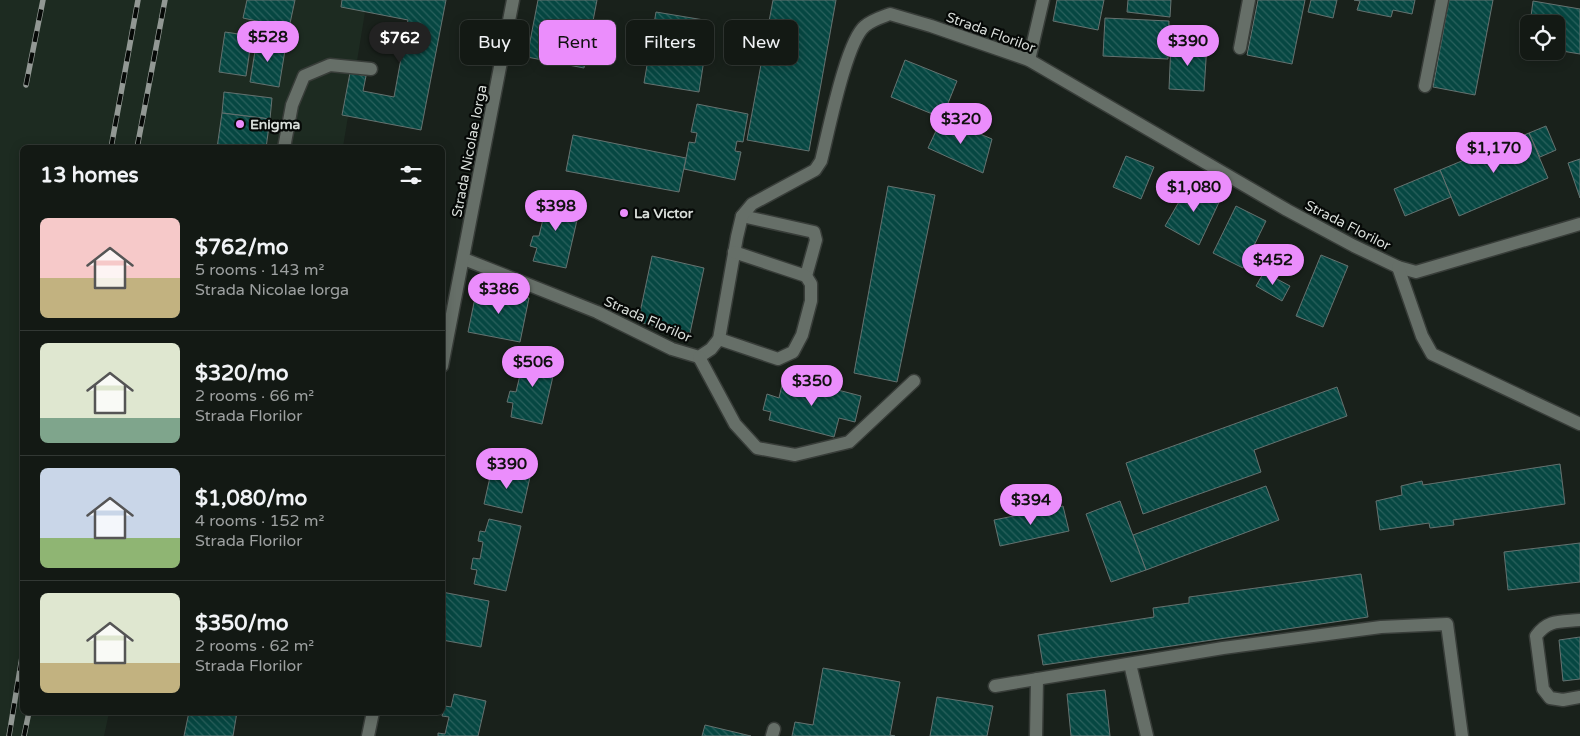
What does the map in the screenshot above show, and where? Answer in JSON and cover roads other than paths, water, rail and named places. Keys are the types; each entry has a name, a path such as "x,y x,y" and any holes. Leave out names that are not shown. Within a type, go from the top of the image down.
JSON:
{"street":[{"name":"Strada Nicolae Iorga","path":"445,337 447,318 464,259 513,0"},
{"path":"1030,60 1042,0"},
{"path":"1240,48 1249,0"},
{"path":"1425,86 1442,0"},
{"name":"Strada Florilor","path":"742,216 752,204 815,170 821,161 846,65 857,38 865,26 890,14 1030,60 1287,210 1398,268 1416,272 1580,224"},
{"path":"285,145 292,105 304,76 330,65 371,69"},
{"path":"734,252 806,276 811,284 811,301 802,335 793,352 778,359 719,339 734,252 742,216 814,232 816,240 806,276"},
{"name":"Strada Florilor","path":"464,259 597,312 672,350 699,357 711,349 719,339"},
{"path":"1398,268 1422,336 1432,354 1580,424"},
{"path":"699,357 735,424 757,448 795,455 849,442 914,381"},
{"path":"1580,620 1553,622 1542,627 1536,636 1543,689 1550,698 1563,700 1580,697"},
{"path":"995,686 1223,648 1381,627 1446,624 1462,736"},
{"path":"1130,664 1147,736"},
{"path":"1036,736 1037,679"},
{"path":"368,736 372,715"}],"railway":[{"path":"26,85 43,0"},
{"path":"112,145 138,0"},
{"path":"138,145 165,0"},
{"path":"9,736 20,669"},
{"path":"24,736 28,715"}],"place":[{"name":"Enigma","path":"240,124"},
{"name":"La Victor","path":"624,213"}]}
